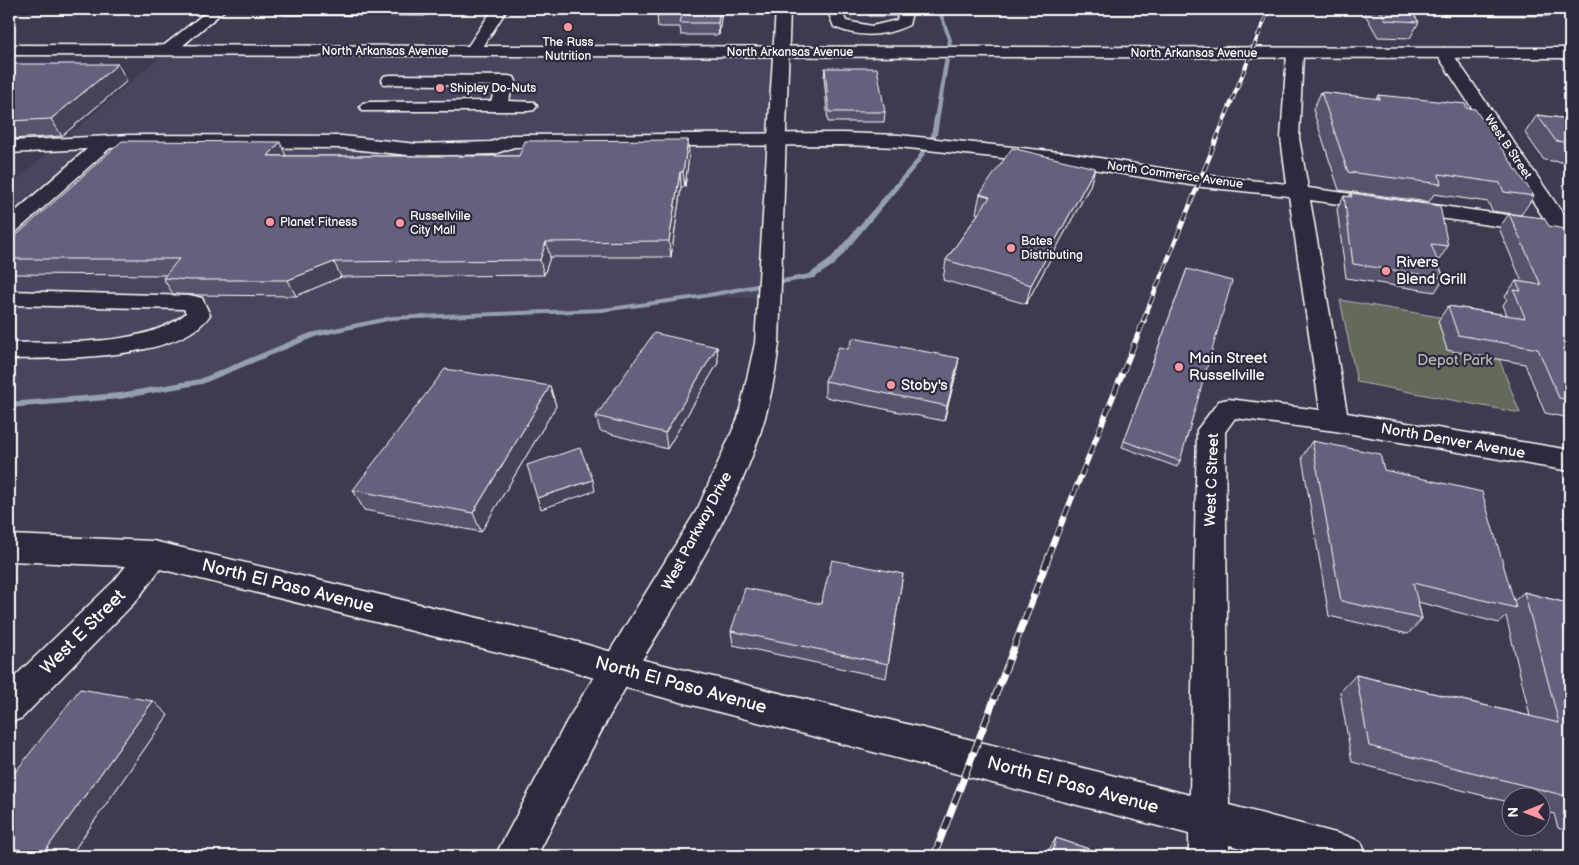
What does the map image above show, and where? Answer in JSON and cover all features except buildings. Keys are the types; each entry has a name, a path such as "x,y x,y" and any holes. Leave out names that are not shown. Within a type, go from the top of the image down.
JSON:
{"main road":[{"path":"168,50 219,9"},
{"path":"472,52 500,9"},
{"name":"West Parkway Drive","path":"515,856 590,716 711,512 744,442 760,388 768,344 784,9"},
{"path":"834,9 839,24 852,28 880,31 904,22 906,9"},
{"path":"880,31 887,52"},
{"name":"North Arkansas Avenue","path":"9,50 1570,53"},
{"path":"1295,53 1290,138 1335,421"},
{"name":"West B Street","path":"1444,53 1568,234"},
{"path":"390,80 508,80 497,106"},
{"path":"369,107 528,106"},
{"name":"North Commerce Avenue","path":"9,147 103,144 130,141 342,142 417,150 494,148 511,141 899,141 1069,159 1202,181 1291,190 1300,194 1568,234"},
{"path":"9,228 103,144"},
{"path":"9,298 184,302 194,303 198,315 193,323 173,334 104,348 9,351"},
{"name":"West C Street","path":"1209,856 1211,430 1228,408 1335,421"},
{"name":"North Denver Avenue","path":"1335,421 1570,461"},
{"name":"North El Paso Avenue","path":"9,548 153,554 563,653 619,670 1347,856"},
{"name":"West E Street","path":"9,706 125,591 153,554"}],"shaded area":[{"name":"Russellville City Mall","path":"168,50 781,52 770,298 698,297 603,310 392,318 313,335 202,381 120,396 9,405 9,186"}],"green space":[{"name":"Depot Park","path":"1340,300 1486,325 1520,413 1357,382"}],"waterway":[{"path":"9,405 120,396 202,381 313,335 392,318 603,310 698,297 811,276 832,262 918,161 934,135 950,40 939,9"}],"railway":[{"path":"1216,140 1269,9"},
{"path":"1143,321 1217,138"},
{"path":"1048,557 1144,320"},
{"path":"934,856 1049,556"}],"place":[{"name":"The Russ Nutrition","path":"568,27"},
{"name":"Shipley Do-Nuts","path":"440,88"},
{"name":"Planet Fitness","path":"270,222"},
{"name":"Russellville City Mall","path":"400,223"},
{"name":"Bates Distributing","path":"1011,248"},
{"name":"Rivers Blend Grill","path":"1386,271"},
{"name":"Main Street Russellville","path":"1179,367"},
{"name":"Stoby's","path":"891,385"}]}
